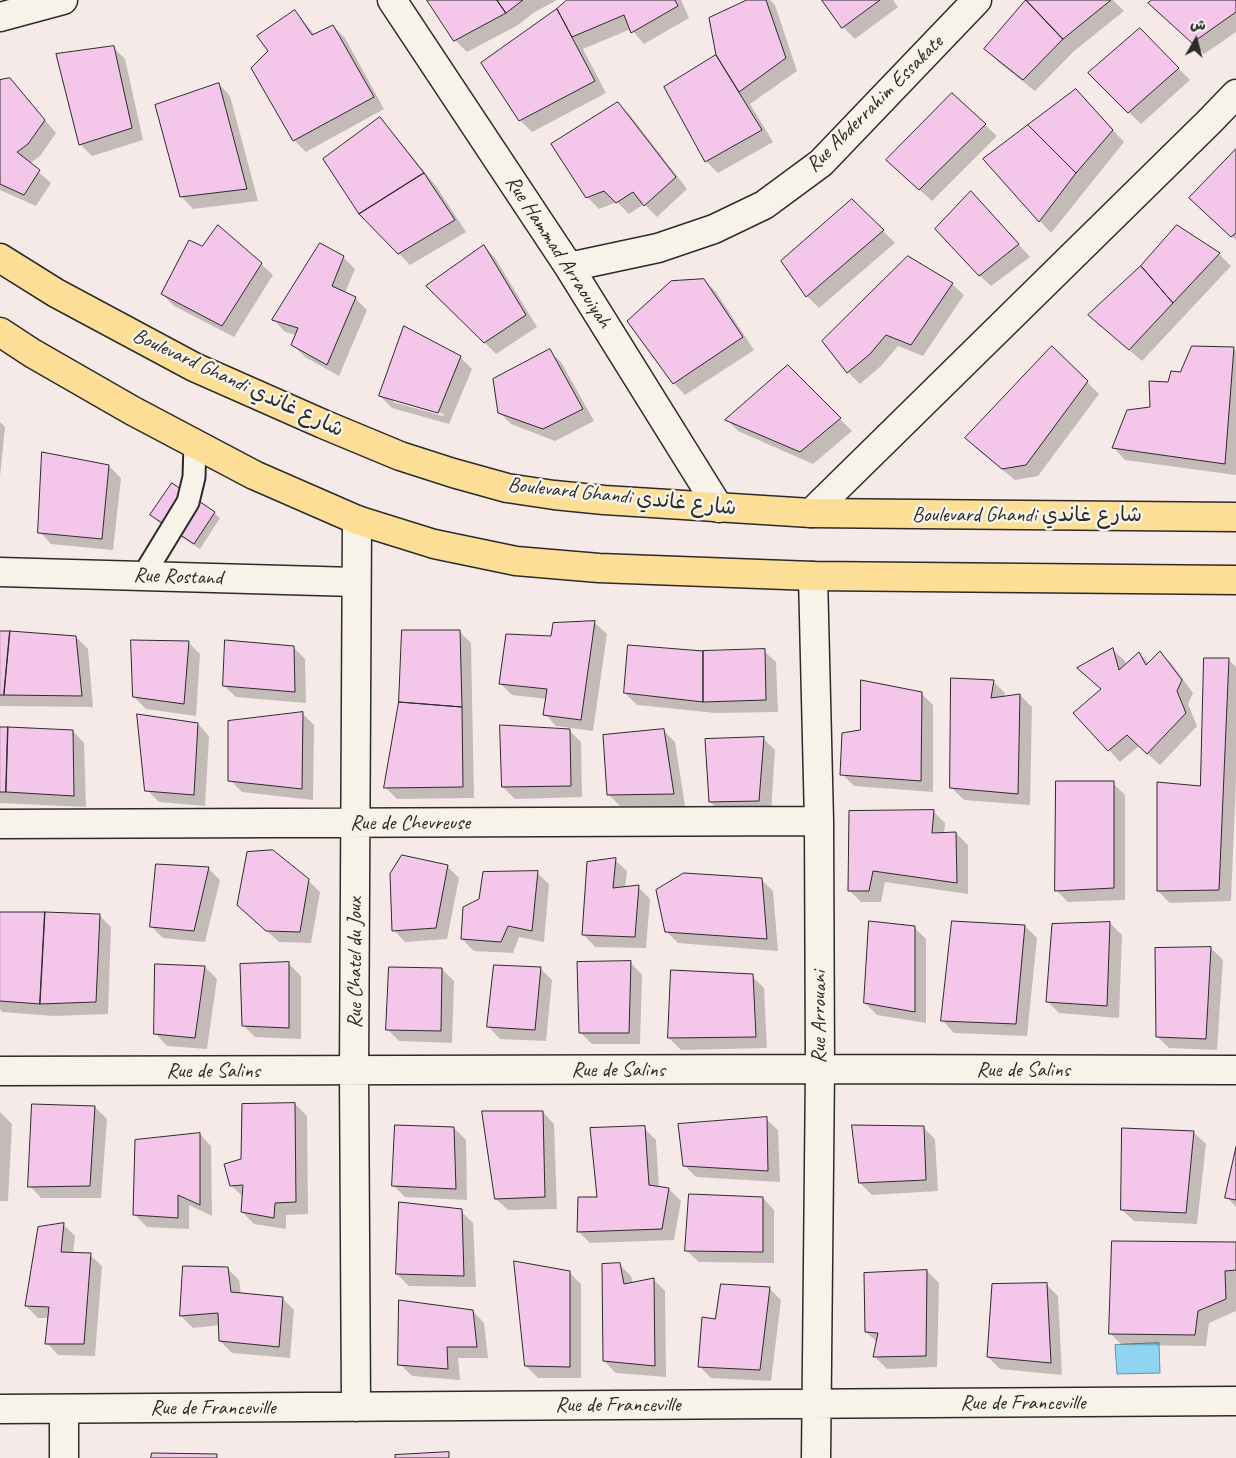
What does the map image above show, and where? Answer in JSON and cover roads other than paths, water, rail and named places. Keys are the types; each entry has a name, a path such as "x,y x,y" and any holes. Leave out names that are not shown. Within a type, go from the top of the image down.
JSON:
{"main road":[{"name":"Boulevard Ghandi شارع غاندي","path":"0,258 56,293 194,366 323,424 400,456 507,488 604,500 811,513 1236,517"},
{"path":"0,332 32,353 124,406 254,475 357,520 434,544 516,560 600,568 813,576 1236,580"}],"street":[{"path":"0,17 63,0"},
{"name":"Rue Hammad Arraouiyah","path":"392,0 569,267 719,508"},
{"name":"Rue Abderrahim Essakate","path":"569,267 658,248 714,230 764,205 821,163 977,0"},
{"path":"811,513 1236,94"},
{"name":"Rue Chatel du Joux","path":"356,1406 354,1071 357,520"},
{"name":"Rue Rostand","path":"0,572 356,582"},
{"name":"Rue Arrouani","path":"813,576 819,821 820,1069 816,1458"},
{"name":"Rue de Chevreuse","path":"0,824 819,821"},
{"name":"Rue de Salins","path":"0,1071 1236,1070"},
{"name":"Rue de Franceville","path":"0,1409 1236,1401"},
{"path":"64,1408 64,1458"}],"lane":[{"path":"143,576 188,502 194,477 195,444"}],"water":[{"path":"1159,1343 1160,1373 1117,1374 1115,1345"}]}
